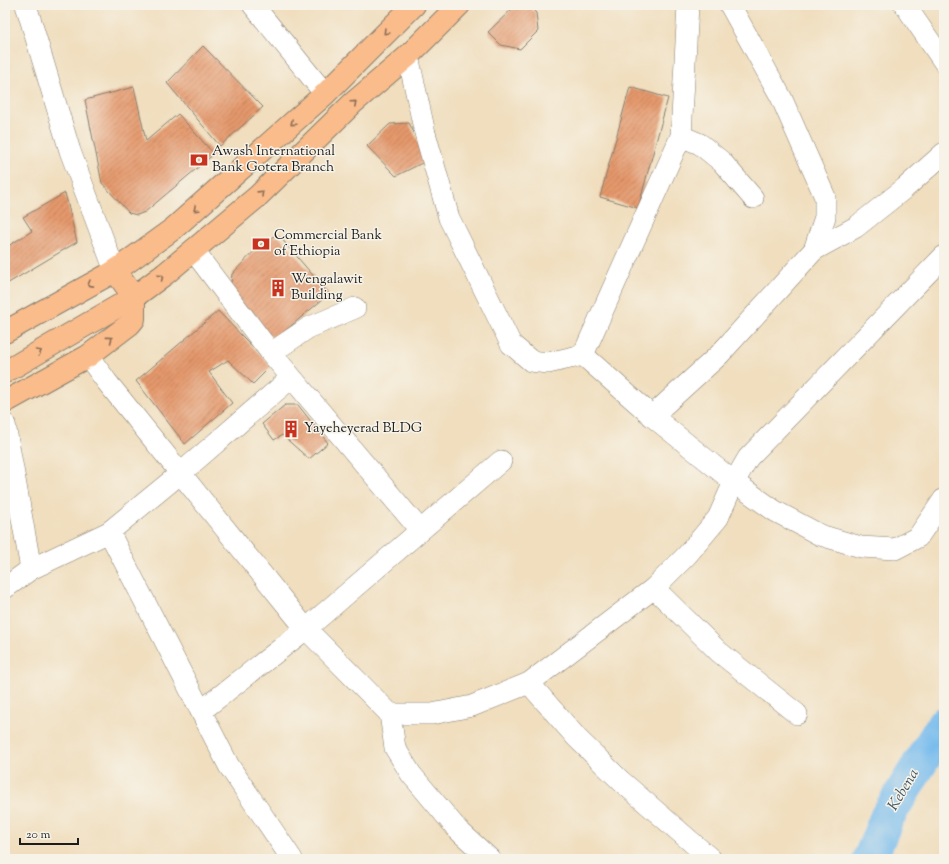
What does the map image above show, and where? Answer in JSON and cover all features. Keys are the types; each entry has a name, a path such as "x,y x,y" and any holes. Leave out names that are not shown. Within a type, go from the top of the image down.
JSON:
{"main road":[{"path":"5,332 115,271 173,229 325,94 414,5"},
{"path":"5,372 134,297 165,274 257,197 353,103 408,56 459,5"},
{"path":"5,402 88,356 130,324 134,318 134,297 115,271"}],"street":[{"path":"26,5 70,151 115,271"},
{"path":"253,5 325,94"},
{"path":"583,355 682,136 688,5"},
{"path":"730,5 781,97 825,197 825,217 814,250"},
{"path":"905,5 944,62"},
{"path":"408,56 425,133 449,218 511,344 531,361 548,363 583,355"},
{"path":"682,136 700,144 722,162 753,198"},
{"path":"652,416 720,356 814,250 856,227 905,188 944,153"},
{"path":"193,250 291,378 420,530"},
{"path":"390,714 432,714 472,706 529,683 654,588 687,555 718,518 734,482 748,458 944,256"},
{"path":"271,353 308,328 355,308"},
{"path":"583,355 652,416 734,482 775,512 820,535 862,547 895,549 918,536 944,499"},
{"path":"88,356 107,382 306,629 390,714 395,748 411,774 458,830 490,859"},
{"path":"5,588 31,569 109,532 291,378"},
{"path":"5,424 31,569"},
{"path":"201,712 306,629 501,461"},
{"path":"109,532 229,766 292,859"},
{"path":"654,588 718,652 797,714"},
{"path":"529,683 577,738 621,781 711,859"}],"building":[{"path":"516,5 528,5 536,13 538,31 520,49 501,45 488,32"},
{"path":"203,46 263,107 220,146 167,83"},
{"path":"134,87 146,141 178,114 214,154 145,212 137,215 129,213 102,183 85,100"},
{"path":"630,87 668,98 638,208 600,197"},
{"path":"409,123 428,160 396,176 367,146 390,124"},
{"path":"65,193 77,242 5,285 5,248 32,231 23,217"},
{"name":"Wengalawit Building","path":"274,236 280,237 329,294 274,340 234,302 231,283 232,274 261,244"},
{"path":"218,311 271,366 253,384 228,360 209,372 232,403 185,444 136,381"},
{"name":"Yayeheyerad BLDG","path":"285,405 298,405 328,443 309,459 282,435 274,440 262,424"}],"waterway":[{"name":"Kebena","path":"870,859 887,817 944,724"}],"place":[{"name":"Awash International Bank Gotera Branch","path":"199,160"},
{"name":"Commercial Bank of Ethiopia","path":"261,244"},
{"name":"Wengalawit Building","path":"278,288"},
{"name":"Yayeheyerad BLDG","path":"291,429"}]}
